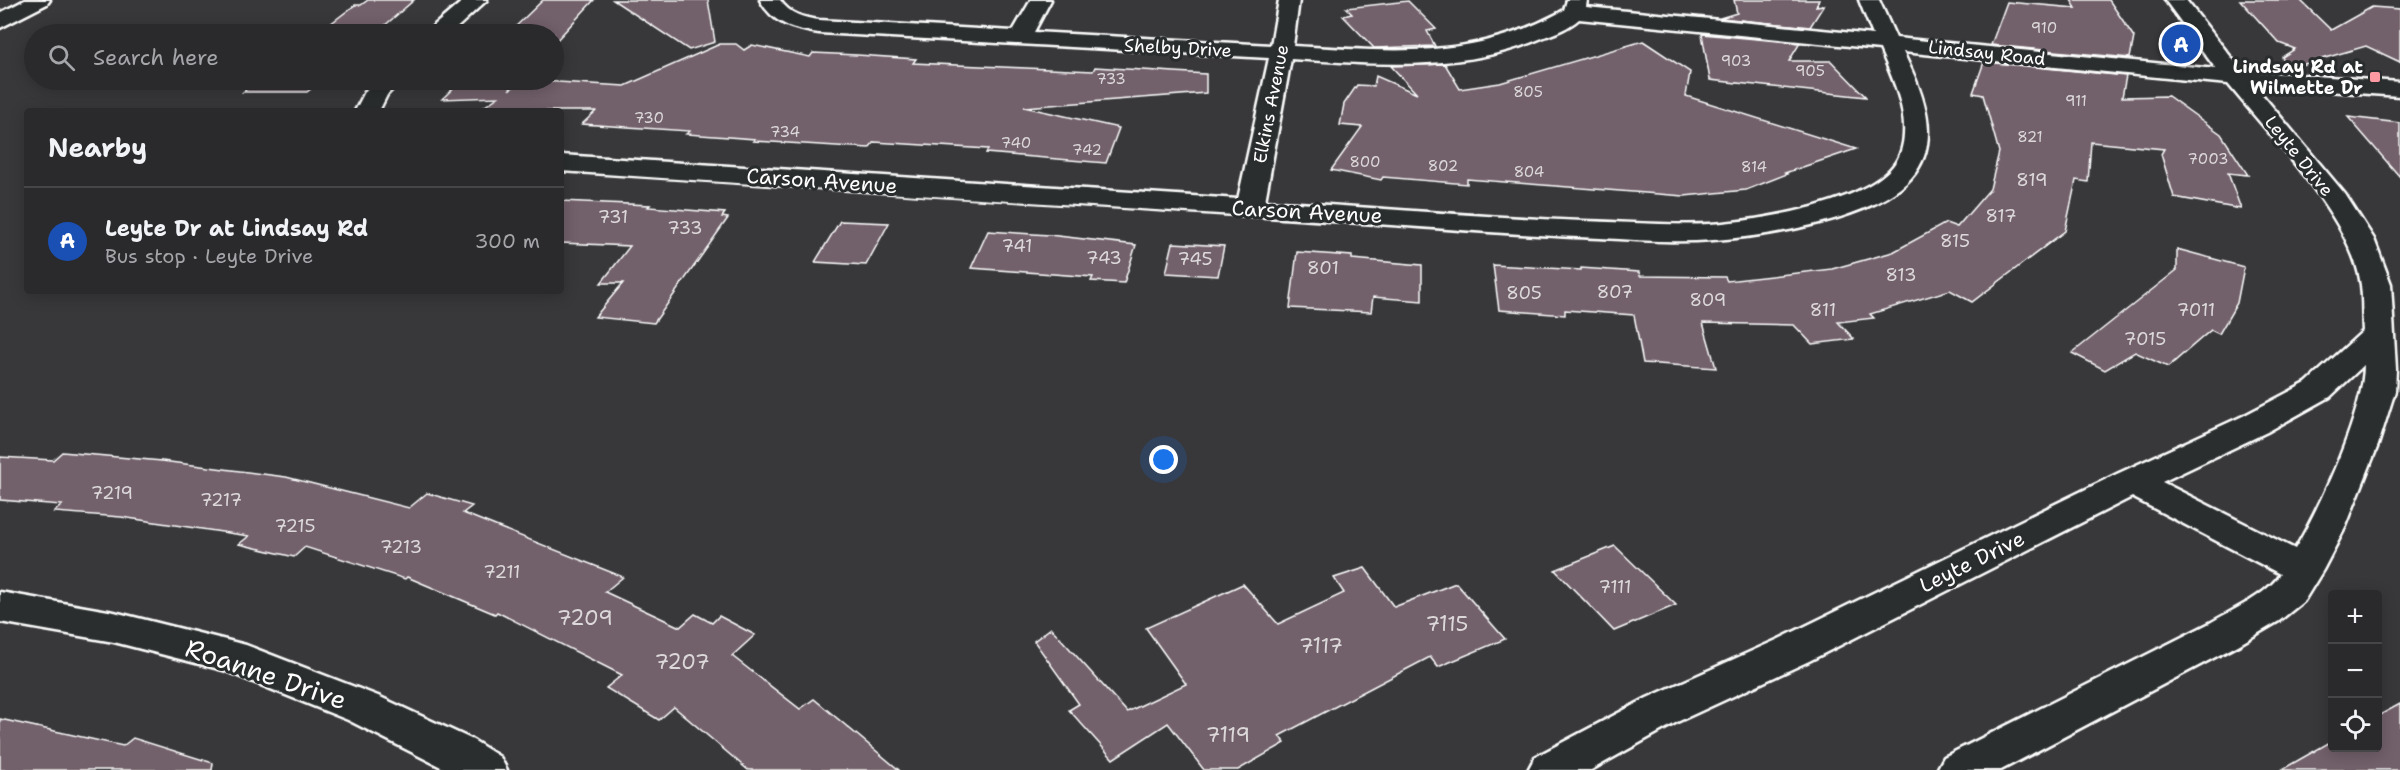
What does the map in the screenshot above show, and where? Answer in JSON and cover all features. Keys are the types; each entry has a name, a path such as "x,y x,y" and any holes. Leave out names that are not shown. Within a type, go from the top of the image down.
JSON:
{"main road":[{"path":"0,22 40,0"},
{"path":"449,24 477,0"},
{"name":"Shelby Drive","path":"770,0 781,16 817,27 1391,58 1474,53 1516,43 1553,26 1576,6"},
{"path":"1020,38 1041,0"},
{"name":"Elkins Avenue","path":"1251,208 1289,0"},
{"name":"Carson Avenue","path":"564,163 1563,228 1681,233 1735,230 1813,216 1861,199 1900,176 1911,156 1916,110 1876,22 1869,0"},
{"name":"Leyte Drive","path":"1960,770 2224,634 2265,610 2290,591 2327,526 2361,445 2378,391 2379,333 2376,285 2360,239 2332,194 2235,78 2175,0"},
{"name":"Lindsay Road","path":"1576,6 1887,42 2235,78 2400,89"},
{"path":"369,108 380,90"},
{"name":"Leyte Drive","path":"1551,770 1662,710 1794,650 2132,482 2255,424 2318,390 2379,333"},
{"path":"2132,482 2304,570"},
{"name":"Roanne Drive","path":"0,607 114,627 231,656 363,708 457,753 484,770"}],"building":[{"path":"368,0 414,0 386,24 330,24 355,5 361,5"},
{"path":"543,0 594,0 564,32 564,24 518,24"},
{"path":"613,0 708,0 715,42 689,50"},
{"path":"1734,0 1819,0 1816,6 1824,5 1810,27 1720,18 1737,13"},
{"path":"2071,0 2109,0 2134,37 2130,58 1991,45 2007,2 2076,8"},
{"path":"2240,0 2300,0 2331,30 2372,7 2400,9 2400,62 2366,46 2287,69 2282,57 2295,49 2279,43"},
{"path":"1408,1 1436,29 1427,31 1435,46 1374,48 1343,16 1352,14 1346,8"},
{"path":"1702,34 1800,43 1789,61 1831,61 1866,97 1710,80"},
{"path":"1643,41 1690,72 1686,96 1856,149 1785,173 1787,174 1746,190 1684,196 1467,179 1467,184 1383,177 1381,180 1331,170 1362,127 1340,125 1344,104 1357,85 1374,86 1376,76 1417,94 1391,66 1445,64 1460,89 1500,83"},
{"path":"720,44 736,44 744,50 752,45 810,57 813,53 916,59 913,63 1093,71 1095,67 1206,74 1206,93 1024,107 1119,128 1106,163 986,153 988,149 874,142 869,148 753,141 755,139 686,134 690,131 582,124 596,111 564,111 564,108 482,108 498,97 442,99 451,90 564,90 564,82 625,86"},
{"path":"1984,62 2126,76 2122,97 2168,96 2221,134 2248,175 2228,173 2241,209 2174,197 2161,154 2164,149 2091,142 2088,182 2076,180 2065,231 1972,302 1950,290 1870,314 1874,318 1838,322 1854,339 1812,344 1794,325 1703,323 1716,368 1643,363 1634,315 1565,310 1565,315 1499,310 1493,265 1639,272 1640,276 1725,277 1727,281 1832,269 1893,252 1946,223 1957,227 1990,189 1999,152 1983,95 1973,93"},
{"path":"246,90 310,90 307,92 243,92"},
{"path":"2348,117 2400,123 2400,177"},
{"path":"564,201 650,205 648,207 725,213 722,217 728,218 654,323 595,317 623,283 601,283 630,246 564,243"},
{"path":"840,221 889,223 866,265 815,262"},
{"path":"988,231 1136,245 1124,283 1091,281 1093,277 971,268"},
{"path":"1173,243 1224,246 1218,276 1166,273"},
{"path":"2177,249 2244,267 2237,303 2219,334 2211,330 2168,367 2135,352 2105,370 2072,353 2177,270"},
{"path":"1297,252 1422,265 1422,301 1373,297 1371,312 1290,308"},
{"path":"62,452 162,461 286,477 409,508 427,493 472,506 463,513 623,577 605,592 680,627 695,614 712,623 719,616 755,635 732,656 800,709 814,699 899,770 748,770 674,707 659,720 606,688 622,675 497,612 495,614 407,577 405,579 305,547 294,557 239,544 249,536 121,517 54,512 62,505 0,500 0,457 53,460"},
{"path":"1615,546 1676,605 1614,631 1555,570"},
{"path":"1365,568 1394,607 1456,583 1505,639 1438,667 1430,657 1279,736 1285,743 1238,770 1204,770 1168,723 1113,759 1069,710 1079,704 1034,641 1051,628 1127,712 1186,684 1146,628 1243,584 1278,624 1344,593 1334,578"},
{"path":"2400,704 2400,770 2281,770 2328,743 2328,752 2382,752 2382,714"},
{"path":"0,719 123,746 133,738 213,763 212,770 0,770"}],"place":[{"name":"Leyte Dr at Lindsay Rd","path":"2181,44"},
{"name":"Lindsay Rd at Wilmette Dr","path":"2375,77"}]}
